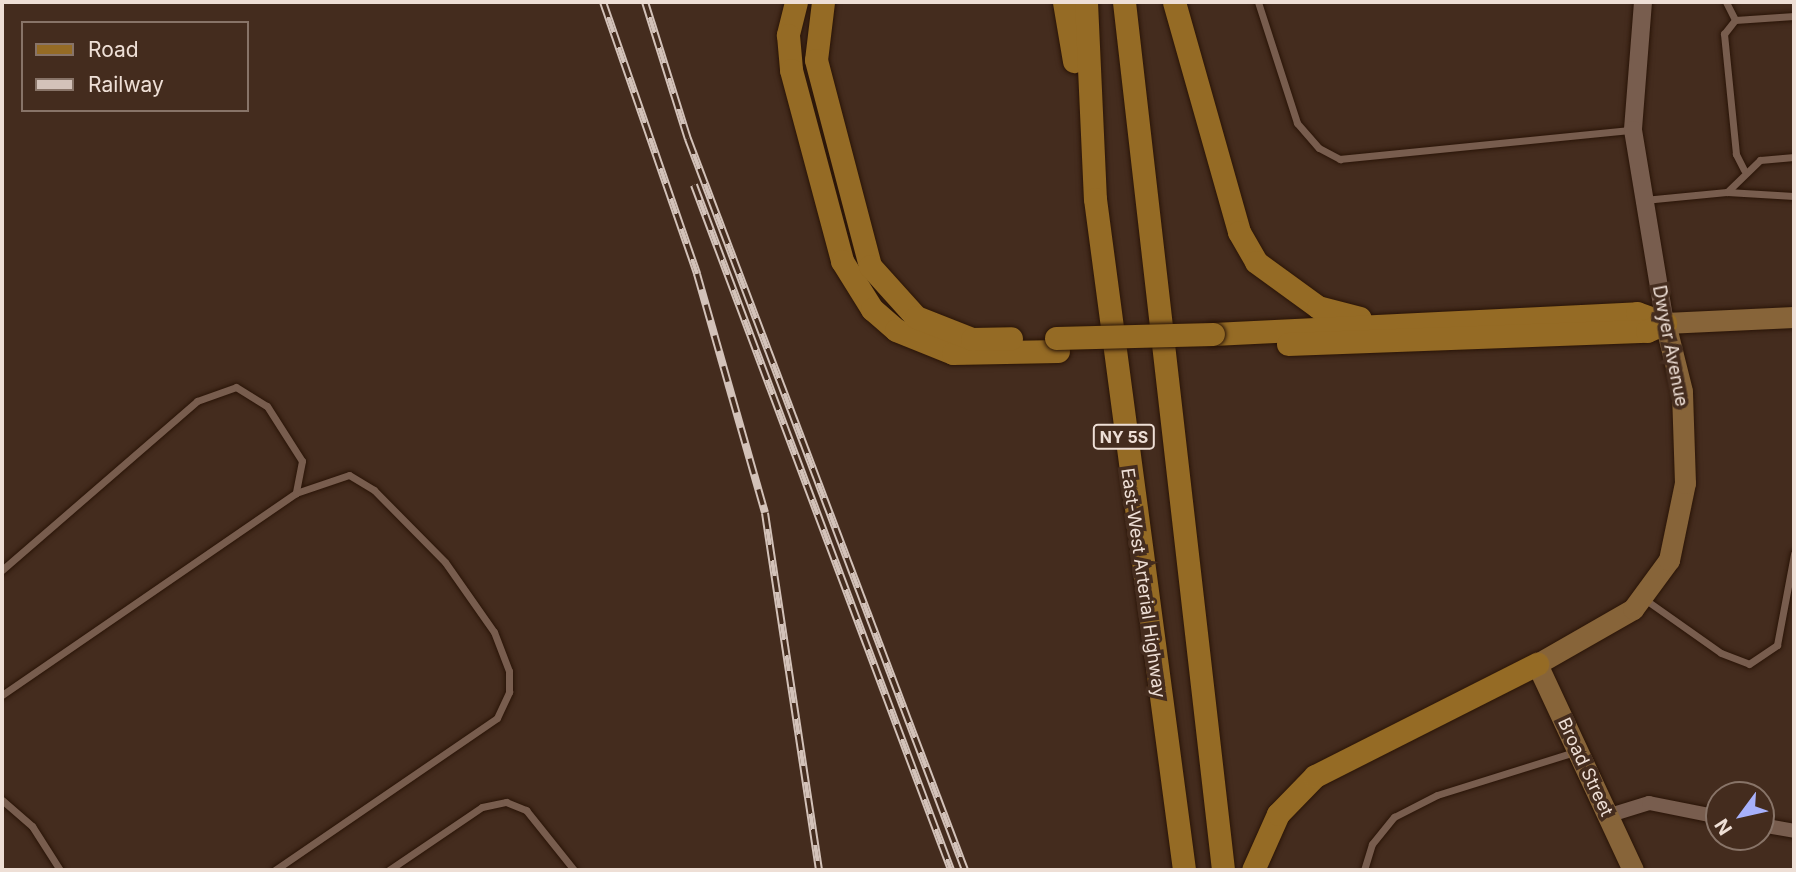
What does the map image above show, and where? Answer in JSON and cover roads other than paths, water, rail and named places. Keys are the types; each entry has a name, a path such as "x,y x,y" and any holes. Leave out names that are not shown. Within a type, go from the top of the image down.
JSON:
{"main road":[{"path":"796,2 791,70 842,261 872,309 896,330 953,353 1057,344 1647,331 1665,323 1794,317"},
{"path":"823,2 816,61 870,266 916,317 945,331 972,339 1057,344"},
{"path":"1064,2 1091,154"},
{"name":"East-West Arterial Highway","path":"1086,2 1091,154 1184,870"},
{"name":"NY 5S","path":"1124,2 1223,870"},
{"path":"1174,2 1239,232 1256,262 1318,307 1394,322"},
{"path":"1213,340 1394,322 1637,313 1665,323"},
{"name":"Dwyer Avenue","path":"1537,664 1606,628 1642,598 1669,560 1684,507 1682,391 1665,323"},
{"path":"1253,870 1278,814 1315,776 1537,664"},
{"name":"Broad Street","path":"1537,664 1633,870"}],"street":[{"name":"Dwyer Avenue","path":"1643,2 1633,130 1665,323"},
{"path":"1607,816 1649,803 1705,814"},
{"path":"1775,828 1794,831"}],"lane":[{"path":"1258,2 1297,122 1319,148 1340,159 1633,130"},
{"path":"1726,2 1735,20"},
{"path":"1744,170 1736,154 1724,34 1735,20 1794,16"},
{"path":"1727,192 1744,170 1760,160 1794,157"},
{"path":"1644,201 1727,192 1794,196"},
{"path":"2,570 197,401 236,387 267,406 302,461 296,493"},
{"path":"2,695 296,493 349,475 374,491 446,562 494,632 509,671 509,692 497,718 275,870"},
{"path":"1642,598 1721,653 1749,664 1777,645 1794,554"},
{"path":"1364,870 1372,844 1394,817 1437,795 1577,751"},
{"path":"2,800 32,826 60,870"},
{"path":"389,870 482,807 506,802 526,810 574,870"}],"railway":[{"path":"603,2 697,274 765,513 819,870"},
{"path":"645,2 688,139 965,870"},
{"path":"694,185 951,870"}]}
